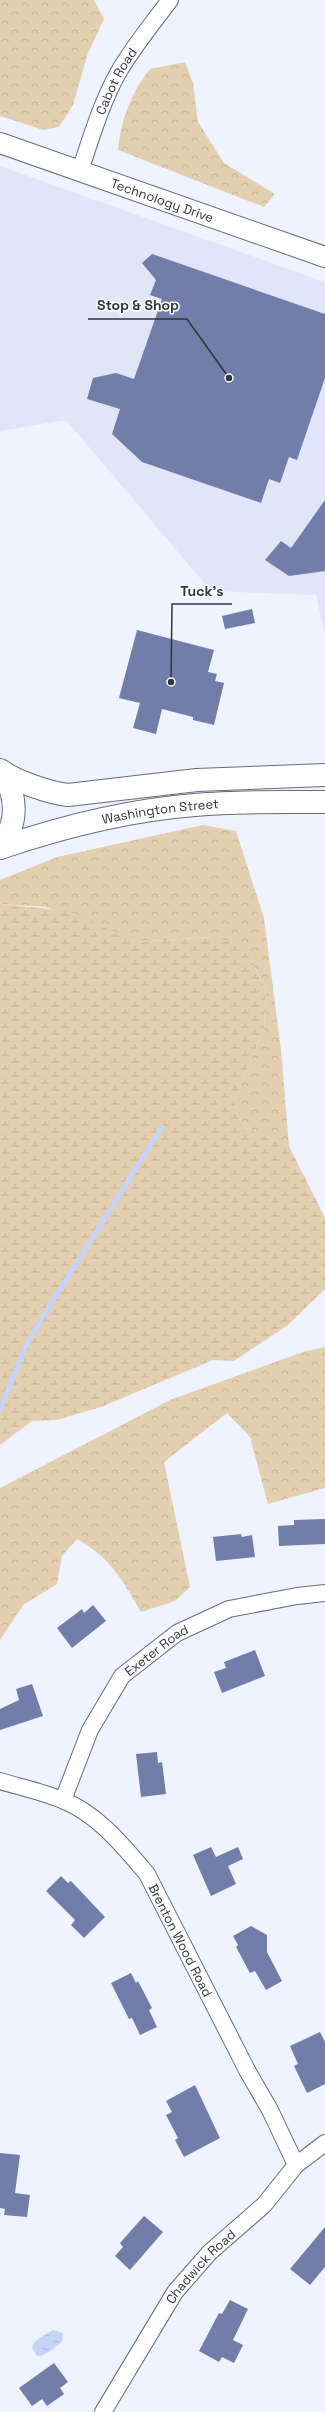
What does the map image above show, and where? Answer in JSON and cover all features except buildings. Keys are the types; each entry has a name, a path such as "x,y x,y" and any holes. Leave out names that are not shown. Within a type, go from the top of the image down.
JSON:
{"main road":[{"name":"Washington Street","path":"1,771 55,793 68,795 197,780 325,775"},
{"name":"Washington Street","path":"0,848 8,837 15,810 14,797 1,771"},
{"name":"Washington Street","path":"0,848 57,831 144,811 194,805 325,802"}],"street":[{"name":"Cabot Road","path":"80,171 98,118 119,72 134,48 170,0"},
{"name":"Technology Drive","path":"0,144 325,257"},
{"name":"Exeter Road","path":"62,1800 90,1730 122,1676 177,1633 229,1609 297,1596 325,1593"},
{"name":"Brenton Wood Road","path":"0,1782 62,1800 82,1810 124,1846 148,1874 248,2072 270,2110 296,2165"},
{"name":"Chadwick Road","path":"103,2412 175,2292 210,2252 264,2205 296,2165 325,2143"}],"shaded area":[{"path":"0,166 325,282 325,636 316,595 211,591 66,420 0,431"}],"green space":[{"path":"0,0 94,0 104,19 88,53 73,105 59,127 43,130 0,116"},
{"path":"185,62 193,83 198,122 224,163 275,194 264,207 118,150 124,117 132,97 143,78 150,69"},
{"path":"203,825 236,831 264,918 281,1050 289,1146 243,1127 234,1102 264,1028 266,991 251,959 208,937 136,942 46,907 0,904 0,880 57,857"},
{"path":"0,904 69,911 136,942 208,937 237,944 251,959 266,991 264,1028 234,1102 243,1127 289,1146 325,1218 325,1289 288,1325 234,1361 213,1360 101,1407 57,1420 32,1421 0,1445"},
{"path":"325,1347 325,1488 268,1504 250,1437 227,1413 164,1462 190,1587 175,1601 141,1612 115,1571 98,1554 77,1539 62,1556 57,1584 23,1605 0,1640 0,1488 170,1400 303,1352"}],"water":[{"path":"53,2330 63,2333 62,2341 54,2349 37,2356 32,2348 33,2345 41,2337"}],"waterway":[{"path":"0,1410 28,1341 162,1127"}],"place":[{"name":"Stop & Shop","path":"229,378"},
{"name":"Tuck's","path":"171,682"}]}
